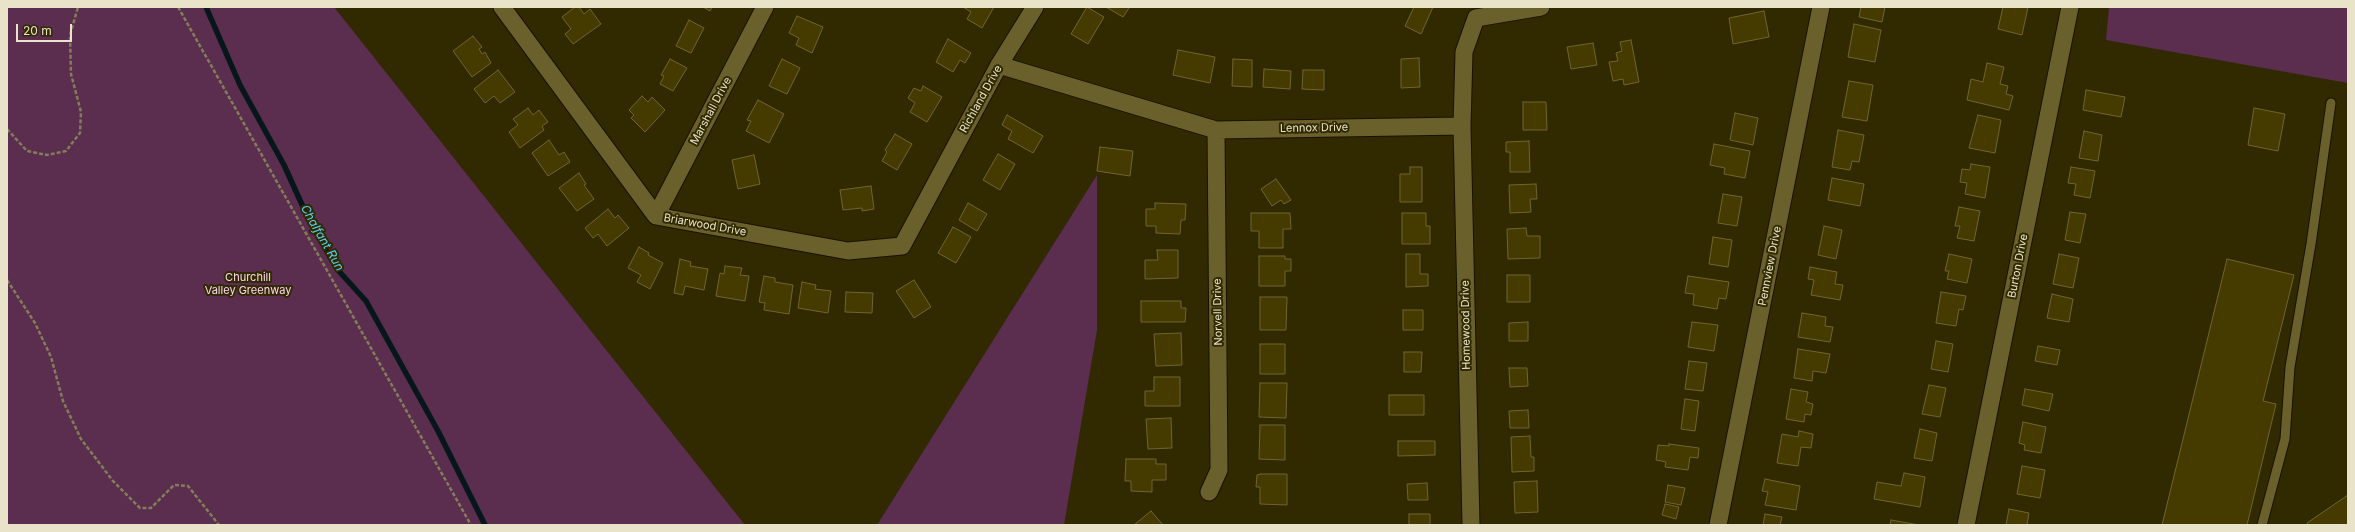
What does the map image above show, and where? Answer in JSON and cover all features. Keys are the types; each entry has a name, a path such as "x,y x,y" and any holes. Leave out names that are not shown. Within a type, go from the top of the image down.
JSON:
{"street":[{"name":"Briarwood Drive","path":"502,7 656,216 848,251 902,246 931,192"},
{"name":"Marshall Drive","path":"656,216 765,7"},
{"name":"Richland Drive","path":"931,192 999,65 1035,7"},
{"path":"1462,126 1464,52 1476,18 1541,7"},
{"name":"Pennview Drive","path":"1718,525 1821,7"},
{"name":"Burton Drive","path":"1966,525 2070,7"},
{"name":"Lennox Drive","path":"999,65 1216,130 1462,126"},
{"name":"Homewood Drive","path":"1462,126 1471,525"},
{"name":"Norvell Drive","path":"1209,492 1219,470 1216,130"}],"lane":[{"path":"2262,525 2285,439 2290,367 2311,244 2331,102"}],"path":[{"path":"7,130 27,151 47,155 66,151 80,133 81,112 70,74 70,35 78,7"},
{"path":"178,7 471,525"},
{"path":"7,280 35,323 51,357 63,401 81,439 113,481 140,508 152,508 174,485 188,486 219,525"}],"green space":[{"name":"Churchill Valley Greenway","path":"7,7 334,7 745,525 7,525"},
{"path":"2109,7 2348,7 2348,83 2106,40"},
{"path":"1097,175 1097,330 1064,525 877,525"}],"building":[{"path":"575,7 579,7 584,14 590,9 601,24 573,44 565,34 571,29 562,17"},
{"path":"703,7 712,7 710,11"},
{"path":"963,7 994,7 982,28 967,19 971,12"},
{"path":"1087,7 1104,17 1088,44 1071,34"},
{"path":"1106,7 1127,7 1129,8 1123,17"},
{"path":"1414,7 1433,7 1421,34 1405,26"},
{"path":"1861,7 1885,7 1882,22 1859,17"},
{"path":"2003,7 2028,7 2022,35 1998,29"},
{"path":"1764,11 1769,37 1733,44 1729,18"},
{"path":"797,16 823,27 812,53 796,45 799,38 789,33"},
{"path":"689,20 704,28 691,53 676,46"},
{"path":"1854,24 1881,30 1875,62 1848,57"},
{"path":"473,36 482,47 479,49 482,54 485,52 491,63 472,77 453,51"},
{"path":"948,39 971,53 965,63 960,60 953,72 936,62"},
{"path":"1631,40 1639,82 1624,85 1623,79 1613,81 1609,62 1618,61 1616,53 1622,51 1620,42"},
{"path":"1593,43 1597,65 1571,69 1567,47"},
{"path":"1178,50 1215,57 1210,83 1173,75"},
{"path":"1419,58 1420,87 1401,88 1401,59"},
{"path":"670,59 687,68 673,91 660,84 664,76 661,75"},
{"path":"782,59 800,68 787,94 769,86"},
{"path":"1233,59 1252,60 1252,87 1232,86"},
{"path":"1987,63 2004,67 2000,84 2008,86 2006,94 2013,96 2009,110 1967,100 1971,79 1983,82"},
{"path":"1264,69 1291,71 1290,89 1263,87"},
{"path":"498,70 515,92 500,103 494,96 485,103 474,89"},
{"path":"1303,70 1324,70 1324,90 1302,89"},
{"path":"1849,81 1873,85 1867,121 1842,117"},
{"path":"923,86 942,97 927,122 910,112 915,103 908,98 914,88 921,91"},
{"path":"2086,90 2125,97 2121,117 2083,110"},
{"path":"642,96 648,102 652,97 665,110 645,132 631,118 634,115 629,110"},
{"path":"758,100 784,114 769,143 746,131 751,121 747,120"},
{"path":"1523,102 1546,102 1547,130 1523,130"},
{"path":"528,108 533,115 539,110 548,122 542,126 544,130 520,148 509,132 518,125 513,119"},
{"path":"2254,108 2285,114 2278,151 2248,145"},
{"path":"1735,113 1758,118 1753,145 1730,140"},
{"path":"1007,115 1043,136 1033,153 1008,139 1012,131 1002,125"},
{"path":"1978,115 2001,120 1995,153 1969,148"},
{"path":"1838,130 1864,135 1859,162 1852,161 1850,170 1832,167"},
{"path":"2084,131 2102,135 2098,161 2079,158"},
{"path":"895,134 912,144 897,170 882,161 887,152 885,150"},
{"path":"549,140 559,155 564,152 570,162 548,176 532,153"},
{"path":"1529,141 1530,172 1510,172 1510,152 1506,152 1506,142"},
{"path":"1714,144 1750,151 1745,178 1724,174 1725,168 1710,165"},
{"path":"1100,147 1133,151 1130,176 1097,171"},
{"path":"998,154 1015,164 1000,190 983,180"},
{"path":"754,155 760,184 738,189 732,160"},
{"path":"1971,164 1990,167 1985,198 1965,194 1967,183 1960,182 1962,169 1970,170"},
{"path":"1410,167 1422,167 1422,202 1400,202 1400,174 1410,174"},
{"path":"2071,167 2095,171 2090,198 2074,195 2076,184 2068,183"},
{"path":"579,173 586,184 584,185 594,199 577,211 559,188"},
{"path":"1832,178 1864,184 1860,206 1828,200"},
{"path":"1276,179 1291,200 1284,204 1281,200 1272,206 1261,189"},
{"path":"1536,184 1537,199 1530,199 1531,212 1510,213 1509,185"},
{"path":"871,186 874,209 862,211 862,208 843,210 840,190"},
{"path":"1723,194 1742,197 1737,226 1718,223"},
{"path":"968,203 987,214 977,231 959,220"},
{"path":"1155,203 1186,204 1185,220 1181,220 1180,234 1156,233 1156,226 1146,226 1146,209 1155,209"},
{"path":"1959,207 1980,211 1974,241 1957,238 1960,226 1955,226"},
{"path":"608,209 615,218 618,215 629,228 607,246 598,234 593,238 585,228"},
{"path":"2070,212 2086,214 2080,243 2065,240"},
{"path":"1251,213 1290,213 1291,229 1283,229 1283,248 1259,248 1259,231 1251,231"},
{"path":"1402,213 1426,213 1426,226 1430,226 1430,244 1402,244"},
{"path":"1824,226 1842,230 1836,259 1818,255"},
{"path":"953,227 971,237 956,263 938,253"},
{"path":"1526,228 1527,236 1540,236 1540,258 1508,259 1507,229"},
{"path":"1713,237 1732,240 1728,267 1709,264"},
{"path":"639,247 649,253 648,255 663,263 650,289 637,282 641,275 628,268"},
{"path":"1157,250 1178,250 1178,278 1145,279 1145,260 1158,260"},
{"path":"1406,254 1420,254 1420,274 1428,274 1428,286 1406,287"},
{"path":"1949,254 1972,259 1967,283 1947,279 1949,271 1945,271"},
{"path":"2059,254 2079,258 2073,288 2053,284"},
{"path":"1259,256 1285,256 1285,259 1291,259 1291,271 1285,271 1285,286 1259,286"},
{"path":"680,259 691,262 690,266 708,269 704,290 685,286 683,295 674,293"},
{"path":"2227,259 2294,275 2263,401 2276,404 2247,525 2162,525"},
{"path":"725,266 742,268 740,275 749,276 745,301 716,296 720,273 724,274"},
{"path":"1810,267 1837,272 1835,284 1843,285 1840,300 1811,295 1814,280 1808,279"},
{"path":"1507,275 1530,275 1530,302 1507,302"},
{"path":"764,276 775,278 775,282 793,285 789,314 764,310 765,303 759,302"},
{"path":"1688,276 1729,282 1726,299 1719,298 1717,309 1693,305 1694,294 1685,293"},
{"path":"914,280 931,307 914,318 896,291"},
{"path":"802,282 816,285 815,289 831,291 828,313 798,308"},
{"path":"846,292 873,293 872,313 845,312"},
{"path":"1941,292 1966,296 1963,310 1959,309 1956,326 1936,323"},
{"path":"2052,294 2073,299 2069,322 2047,318"},
{"path":"1260,297 1287,297 1286,330 1260,330"},
{"path":"1141,301 1181,301 1181,308 1186,308 1185,322 1141,322"},
{"path":"1403,310 1423,310 1423,330 1403,330"},
{"path":"1802,313 1826,317 1825,326 1833,327 1830,342 1798,337"},
{"path":"1528,322 1528,341 1509,341 1509,323"},
{"path":"1692,322 1718,325 1714,351 1688,347"},
{"path":"1181,333 1182,365 1156,366 1154,334"},
{"path":"1936,341 1953,344 1948,372 1931,369"},
{"path":"1260,344 1285,344 1285,374 1260,374"},
{"path":"2038,346 2060,350 2057,365 2035,361"},
{"path":"1798,349 1830,354 1826,373 1813,371 1812,381 1794,378"},
{"path":"1404,352 1422,352 1421,372 1404,372"},
{"path":"1689,361 1707,363 1703,391 1685,389"},
{"path":"1509,368 1527,368 1528,386 1510,387"},
{"path":"1154,377 1180,377 1180,406 1145,406 1145,391 1154,391"},
{"path":"1260,383 1287,383 1286,418 1259,417"},
{"path":"1929,385 1946,388 1940,417 1922,414"},
{"path":"1791,389 1808,392 1806,402 1813,404 1811,415 1805,414 1804,422 1786,419"},
{"path":"2025,389 2053,394 2049,411 2022,405"},
{"path":"1389,395 1424,395 1424,415 1389,415"},
{"path":"1685,399 1699,401 1695,431 1681,429"},
{"path":"1528,410 1529,428 1510,428 1509,411"},
{"path":"1171,418 1172,448 1148,449 1146,419"},
{"path":"2023,422 2046,427 2041,453 2024,450 2025,445 2019,443"},
{"path":"1260,425 1285,425 1285,460 1259,459"},
{"path":"1920,429 1937,433 1932,461 1914,458"},
{"path":"1799,431 1813,434 1811,448 1801,447 1798,466 1777,463 1782,434 1798,437"},
{"path":"1530,436 1531,457 1534,457 1534,471 1512,472 1511,437"},
{"path":"1398,441 1435,441 1435,455 1398,456"},
{"path":"1669,444 1699,448 1698,458 1690,457 1688,470 1665,467 1666,462 1656,460 1658,445 1669,446"},
{"path":"1126,459 1156,459 1156,464 1166,464 1166,480 1152,480 1152,492 1131,491 1131,481 1125,481"},
{"path":"2022,466 2045,470 2040,498 2017,494"},
{"path":"1904,473 1925,477 1920,507 1874,499 1877,482 1901,486"},
{"path":"1287,474 1287,505 1260,504 1260,487 1256,487 1257,475"},
{"path":"1765,479 1800,486 1796,510 1765,505 1768,492 1762,491"},
{"path":"1537,481 1538,512 1515,513 1514,482"},
{"path":"1427,483 1428,500 1408,500 1407,484"},
{"path":"1668,485 1685,488 1681,505 1665,502"},
{"path":"2348,495 2348,525 2308,525 2307,523"},
{"path":"1665,504 1679,507 1676,519 1662,515"},
{"path":"2009,509 2029,513 2027,525 2006,525"},
{"path":"1151,511 1163,525 1134,525"},
{"path":"1409,514 1430,514 1430,525 1409,525"},
{"path":"1765,514 1782,517 1780,525 1763,525"},
{"path":"1891,520 1919,525 1890,525"}],"waterway":[{"name":"Chalfant Run","path":"206,7 240,85 284,165 309,220 337,269 366,301 438,431 485,525"}]}
